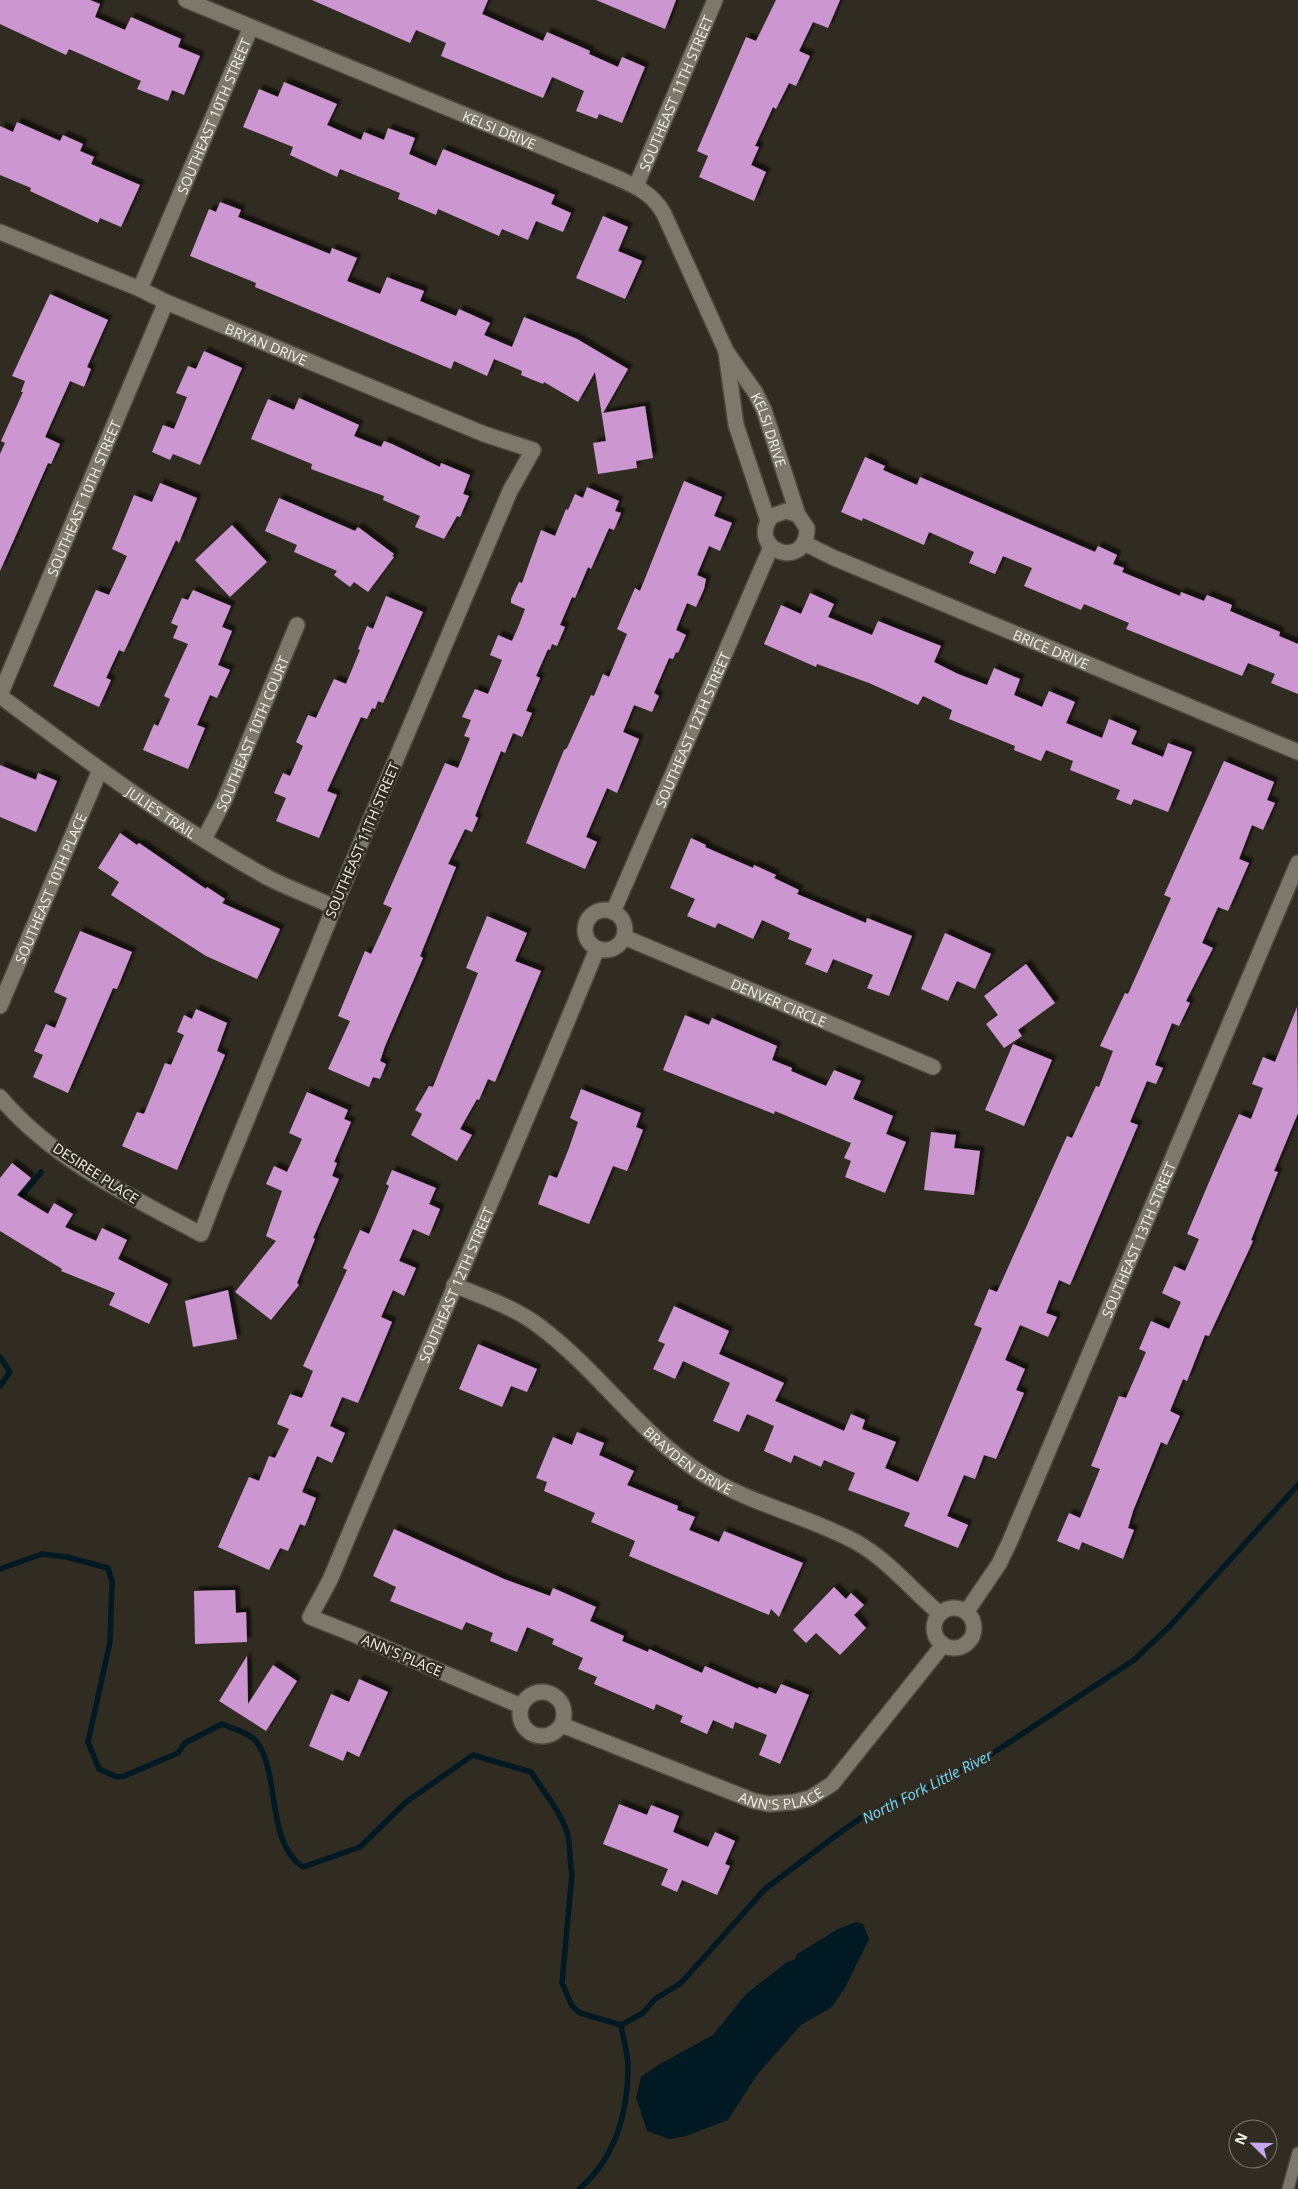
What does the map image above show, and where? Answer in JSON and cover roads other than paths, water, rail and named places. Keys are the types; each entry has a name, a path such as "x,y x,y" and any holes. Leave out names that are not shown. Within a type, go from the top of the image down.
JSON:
{"street":[{"name":"KELSI DRIVE","path":"186,0 636,186 658,203 726,351 755,392 764,410 798,515"},
{"name":"SOUTHEAST 11TH STREET","path":"636,186 715,0"},
{"name":"SOUTHEAST 10TH STREET","path":"140,288 251,27"},
{"name":"BRYAN DRIVE","path":"0,232 140,288 166,302 484,434 533,450"},
{"name":"SOUTHEAST 10TH STREET","path":"0,695 166,302"},
{"name":"KELSI DRIVE","path":"726,351 736,425 768,521"},
{"name":"SOUTHEAST 11TH STREET","path":"201,1234 218,1187 334,906 510,491 533,450"},
{"path":"786,511 798,515 807,528 804,543 796,551 789,553 777,551 771,547 765,536 768,521 778,513 786,511"},
{"name":"BRICE DRIVE","path":"804,543 850,565 1298,752"},
{"name":"SOUTHEAST 12TH STREET","path":"613,912 771,547"},
{"name":"SOUTHEAST 10TH COURT","path":"204,839 224,801 297,625"},
{"name":"JULIES TRAIL","path":"0,695 100,770 204,839 267,877 334,906"},
{"name":"SOUTHEAST 10TH PLACE","path":"0,1006 100,770"},
{"name":"SOUTHEAST 13TH STREET","path":"967,1611 999,1564 1010,1541 1298,862"},
{"path":"600,910 613,912 623,920 624,937 615,947 604,950 597,948 588,941 585,935 588,920 600,910"},
{"name":"DENVER CIRCLE","path":"624,937 933,1067"},
{"name":"SOUTHEAST 12TH STREET","path":"310,1618 330,1580 454,1285 522,1133 597,948"},
{"name":"DESIREE PLACE","path":"0,1097 19,1117 76,1163 146,1205 201,1234"},
{"name":"BRAYDEN DRIVE","path":"454,1285 509,1307 541,1327 653,1437 701,1473 733,1491 855,1542 888,1565 939,1613"},
{"path":"952,1607 967,1611 973,1620 975,1628 973,1638 961,1648 943,1645 935,1635 934,1625 939,1613 952,1607"},
{"name":"ANN'S PLACE","path":"310,1618 353,1634 521,1706"},
{"name":"ANN'S PLACE","path":"562,1725 738,1797 770,1804 794,1802 810,1798 832,1784 943,1645"},
{"path":"541,1691 555,1695 563,1705 565,1713 562,1725 548,1736 534,1735 523,1726 520,1717 521,1706 530,1694 541,1691"}],"lane":[{"path":"1288,2189 1298,2153"}],"water":[{"path":"856,1922 863,1924 869,1939 846,1986 832,2007 801,2025 757,2075 728,2120 686,2136 669,2139 647,2131 636,2098 641,2077 658,2065 713,2035 746,1994 786,1963 795,1959 797,1954 838,1929"}],"waterway":[{"path":"17,1202 41,1172"},
{"path":"0,1357 10,1372 0,1386"},
{"name":"North Fork Little River","path":"621,2025 643,2013 655,1999 681,1983 765,1889 838,1834 865,1815 951,1776 990,1755 1134,1660 1170,1626 1298,1485"},
{"path":"0,1569 42,1554 67,1557 108,1568 112,1582 110,1642 88,1742 99,1769 117,1777 124,1776 178,1753 185,1743 222,1724 245,1733 256,1741 264,1755 283,1841 291,1856 303,1867 360,1847 406,1802 473,1755 531,1772 560,1816 569,1842 572,1874 562,1983 572,2006 580,2013 621,2025"},
{"name":"North Fork Little River","path":"579,2189 602,2164 617,2134 622,2118 628,2067 621,2025"}]}
